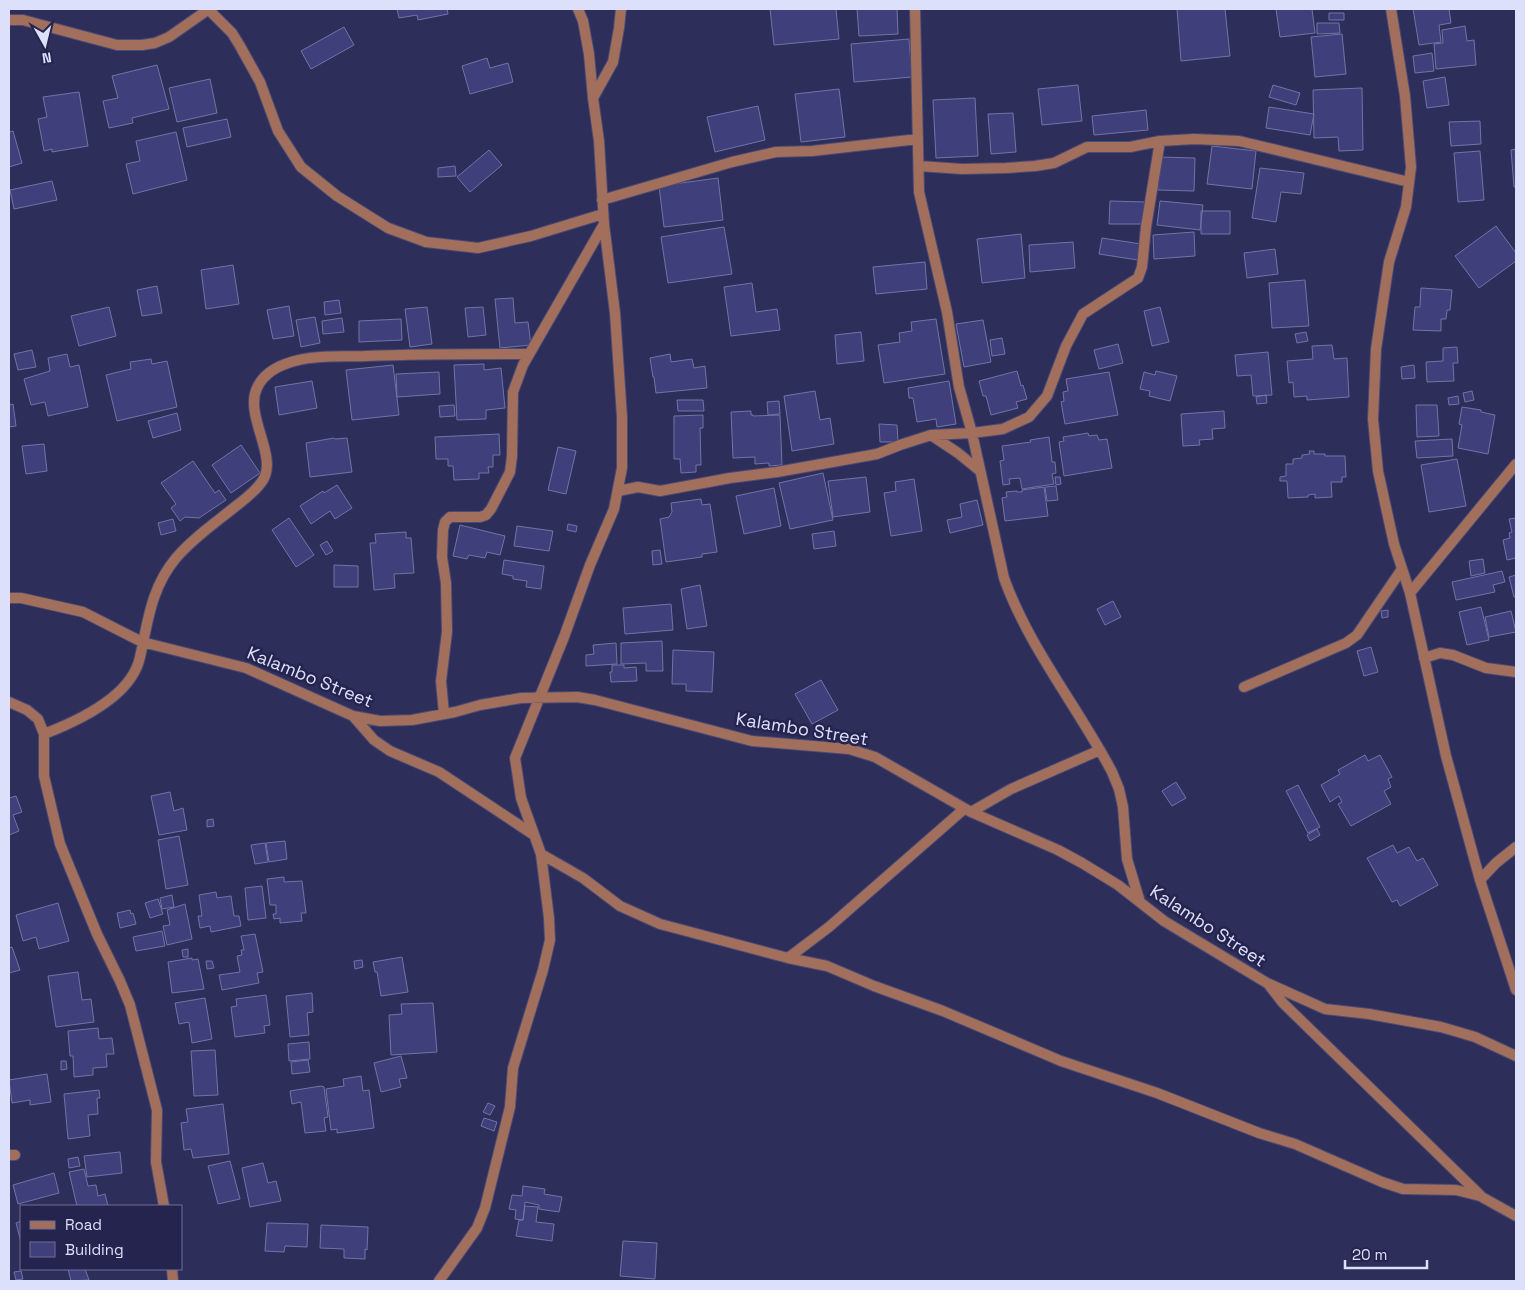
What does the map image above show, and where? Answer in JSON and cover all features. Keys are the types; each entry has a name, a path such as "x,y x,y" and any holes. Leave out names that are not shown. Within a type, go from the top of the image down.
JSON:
{"street":[{"path":"9,20 23,20 117,45 142,45 155,43 169,37 208,9 232,33 240,46 260,82 278,131 301,167 337,196 388,228 426,242 478,248 604,219"},
{"path":"439,1281 477,1228 485,1208 510,1107 513,1068 543,970 550,940 541,854 521,798 516,758 590,565 614,509 622,468 622,417 615,312 602,200 599,141 592,98 589,54 583,21 578,9"},
{"path":"592,98 613,62 621,9"},
{"path":"915,9 919,192 947,312 959,387 972,433 1004,578 1012,599 1038,648 1100,750 1119,789 1123,807 1127,859 1140,902"},
{"path":"1390,9 1405,96 1411,167 1406,207 1389,262 1376,349 1373,419 1378,471 1394,544 1410,593 1446,756 1480,880 1516,990"},
{"path":"602,200 732,162 776,152 831,149 918,139"},
{"path":"919,166 962,169 1035,166 1054,163 1087,147 1130,147 1160,141 1194,139 1239,141 1409,182"},
{"path":"618,491 638,487 660,491 877,454 900,444 931,435 1003,429 1029,417 1047,396 1066,346 1083,314 1138,278 1142,267 1146,227 1160,141"},
{"path":"444,714 441,681 447,624 446,583 442,557 445,522 450,516 480,517 486,515 508,478 512,456 512,392 523,365 604,219"},
{"path":"44,734 69,724 119,692 134,673 140,658 154,594 161,578 176,558 192,542 251,494 264,479 267,464 254,412 255,390 263,376 277,367 300,360 418,354 529,354"},
{"path":"931,435 958,453 980,472"},
{"path":"1410,593 1516,464"},
{"path":"1244,688 1346,643 1357,635 1402,569"},
{"name":"Kalambo Street","path":"9,598 21,598 83,612 142,642 246,668 353,716 380,721 397,722 444,714 500,701 539,697 577,697 752,740 849,749 875,757 968,810 1058,850 1082,863 1118,885 1164,921 1267,982 1326,1009 1369,1014 1441,1028 1475,1037 1516,1056"},
{"path":"1424,658 1440,653 1453,655 1486,668 1516,672"},
{"path":"9,702 26,710 38,719 44,734 44,776 60,844 97,934 130,1005 157,1110 156,1162 164,1205"},
{"path":"353,716 374,740 390,751 439,772 534,835"},
{"path":"788,958 968,810 1100,750"},
{"path":"1480,880 1496,863 1516,847"},
{"path":"541,854 583,878 620,906 660,924 788,958 827,966 874,986 944,1011 1061,1061 1157,1093 1259,1133 1296,1144 1382,1182 1403,1189 1456,1190 1480,1196 1516,1216"},
{"path":"1267,982 1282,1003 1480,1196"}],"building":[{"path":"397,9 447,9 448,14 418,20 417,15 399,18"},
{"path":"770,9 836,9 839,39 774,45"},
{"path":"857,9 897,9 898,34 859,36"},
{"path":"1177,9 1225,9 1230,56 1181,61"},
{"path":"1276,9 1312,9 1315,33 1280,37"},
{"path":"1413,9 1449,9 1451,23 1439,25 1441,42 1419,45"},
{"path":"1329,13 1344,13 1344,20 1329,20"},
{"path":"1317,23 1339,23 1340,33 1317,34"},
{"path":"1465,26 1467,41 1474,40 1476,65 1436,69 1434,44 1443,43 1442,30"},
{"path":"344,27 354,45 311,69 301,51"},
{"path":"1342,34 1346,74 1315,77 1311,37"},
{"path":"909,39 912,77 854,82 851,44"},
{"path":"1432,53 1434,71 1415,73 1413,56"},
{"path":"487,58 490,68 508,63 513,82 470,94 462,66"},
{"path":"157,65 169,109 132,118 133,123 109,128 103,101 118,98 112,76"},
{"path":"1445,77 1449,105 1427,108 1423,81"},
{"path":"210,79 217,113 177,122 169,88"},
{"path":"1078,85 1082,121 1042,125 1038,89"},
{"path":"1273,85 1300,93 1296,105 1269,97"},
{"path":"1362,88 1363,150 1339,151 1338,137 1314,138 1313,90"},
{"path":"839,89 845,137 801,142 795,94"},
{"path":"79,92 88,146 52,152 52,149 44,151 38,119 47,117 43,97"},
{"path":"975,98 978,156 936,158 933,100"},
{"path":"758,106 765,140 715,152 707,117"},
{"path":"1269,107 1314,114 1310,135 1266,128"},
{"path":"1146,110 1148,130 1094,135 1092,116"},
{"path":"1013,113 1016,152 991,154 988,114"},
{"path":"227,119 231,137 187,147 183,128"},
{"path":"1480,121 1481,144 1451,146 1449,122"},
{"path":"13,131 22,163 9,167 9,132"},
{"path":"176,132 187,180 133,194 126,164 140,161 136,141"},
{"path":"1212,146 1256,151 1252,189 1207,184"},
{"path":"1516,149 1516,187 1514,187 1511,150"},
{"path":"489,150 502,165 470,192 457,177"},
{"path":"1480,151 1484,200 1458,202 1454,153"},
{"path":"1159,157 1195,158 1194,191 1158,190"},
{"path":"455,166 456,176 438,177 438,168"},
{"path":"1260,168 1304,173 1301,194 1281,192 1276,222 1252,218"},
{"path":"718,178 723,220 664,227 659,186"},
{"path":"52,181 57,200 14,209 10,190"},
{"path":"1110,201 1145,202 1145,224 1109,224"},
{"path":"1160,201 1203,205 1200,230 1157,225"},
{"path":"1201,211 1230,211 1230,234 1201,234"},
{"path":"1496,226 1516,253 1516,261 1479,288 1455,256"},
{"path":"724,227 732,274 668,283 661,237"},
{"path":"1194,232 1195,256 1154,259 1153,235"},
{"path":"1021,234 1025,278 982,283 977,239"},
{"path":"1102,238 1141,244 1138,260 1099,254"},
{"path":"1073,242 1075,268 1030,272 1029,245"},
{"path":"1275,249 1278,274 1247,278 1244,253"},
{"path":"925,262 927,289 876,294 873,267"},
{"path":"233,265 239,304 206,309 201,270"},
{"path":"1305,280 1309,326 1272,328 1269,283"},
{"path":"752,283 756,312 777,309 780,330 731,336 724,287"},
{"path":"157,286 162,313 142,316 137,290"},
{"path":"1421,288 1452,290 1450,310 1447,310 1446,319 1441,319 1441,331 1413,330 1415,307 1420,307"},
{"path":"513,298 515,323 528,322 531,345 500,348 495,299"},
{"path":"339,300 341,313 325,315 324,302"},
{"path":"289,306 294,336 273,339 267,310"},
{"path":"109,307 116,336 79,346 71,316"},
{"path":"427,307 432,344 410,347 405,309"},
{"path":"483,307 486,335 468,337 465,308"},
{"path":"1160,307 1169,342 1152,346 1144,311"},
{"path":"315,317 320,343 301,347 296,320"},
{"path":"342,318 344,332 323,334 322,321"},
{"path":"401,319 402,340 359,342 359,321"},
{"path":"936,319 945,374 884,383 878,345 900,342 899,333 912,331 911,322"},
{"path":"983,320 991,362 964,367 956,324"},
{"path":"861,332 864,361 837,364 835,335"},
{"path":"1306,332 1308,341 1297,343 1295,334"},
{"path":"1002,338 1005,354 992,356 990,340"},
{"path":"1118,344 1123,363 1099,369 1094,350"},
{"path":"1332,345 1334,359 1347,358 1349,397 1307,400 1307,396 1294,397 1293,382 1289,383 1287,361 1313,359 1312,346"},
{"path":"1457,347 1458,363 1453,363 1454,381 1427,382 1426,362 1443,361 1443,348"},
{"path":"32,350 36,367 18,370 14,354"},
{"path":"1268,352 1272,395 1253,396 1251,375 1237,376 1235,355"},
{"path":"67,354 70,367 79,365 88,407 48,416 45,402 31,405 24,379 50,371 48,358"},
{"path":"670,354 671,362 692,359 694,368 705,366 707,388 656,393 650,358"},
{"path":"151,359 152,364 167,361 177,407 117,421 106,375 131,369 130,362"},
{"path":"484,364 484,370 501,368 505,408 486,410 486,419 457,420 454,365"},
{"path":"393,365 399,415 352,420 346,370"},
{"path":"1414,365 1415,378 1402,379 1401,367"},
{"path":"1017,371 1027,399 1016,402 1018,408 991,415 986,396 983,396 979,381"},
{"path":"1156,371 1177,376 1170,401 1149,396 1150,391 1140,389 1144,372 1155,375"},
{"path":"439,372 440,394 397,397 396,374"},
{"path":"1109,372 1118,415 1065,424 1061,402 1064,401 1063,392 1068,391 1066,379"},
{"path":"312,381 317,408 279,415 275,387"},
{"path":"949,381 956,424 937,427 936,419 917,422 913,398 909,398 908,388"},
{"path":"815,391 820,420 830,418 834,444 792,451 784,396"},
{"path":"1472,391 1474,400 1465,402 1463,393"},
{"path":"1266,395 1267,403 1257,404 1256,397"},
{"path":"1458,396 1459,404 1449,405 1448,398"},
{"path":"677,400 703,400 704,411 678,411"},
{"path":"779,401 780,414 768,415 767,402"},
{"path":"13,404 16,426 9,427 9,405"},
{"path":"454,405 455,416 440,417 439,406"},
{"path":"1416,405 1437,405 1439,436 1417,437"},
{"path":"1462,407 1481,410 1481,412 1495,415 1488,454 1458,448 1462,425 1459,424"},
{"path":"751,411 753,416 780,415 782,465 769,466 769,463 755,464 755,457 733,458 731,412"},
{"path":"1224,411 1225,428 1212,429 1213,439 1199,440 1200,445 1183,446 1181,414"},
{"path":"177,413 181,430 153,438 148,421"},
{"path":"703,415 703,428 700,428 701,465 696,465 696,472 681,473 680,459 674,459 674,416"},
{"path":"879,424 897,425 898,442 880,442"},
{"path":"1088,433 1089,436 1097,435 1099,440 1107,439 1112,468 1064,476 1059,442 1064,441 1063,437"},
{"path":"499,434 500,455 493,455 493,467 488,467 489,473 479,473 479,479 454,480 453,466 448,466 448,459 436,459 435,437"},
{"path":"1049,437 1052,462 1055,462 1056,473 1052,474 1054,484 1022,489 1020,478 1009,479 1010,484 1003,485 1000,461 1004,460 1002,446 1031,442 1030,440"},
{"path":"334,438 347,438 352,472 310,477 306,443"},
{"path":"1452,439 1453,456 1417,458 1415,441"},
{"path":"44,444 47,471 26,474 22,446"},
{"path":"241,445 260,473 231,493 212,465"},
{"path":"558,447 576,451 566,494 548,490"},
{"path":"1309,451 1314,451 1314,454 1325,454 1325,456 1345,456 1346,477 1342,477 1342,482 1331,482 1332,497 1315,498 1315,494 1308,495 1308,497 1288,498 1287,481 1280,481 1280,477 1286,476 1286,464 1293,464 1293,459 1302,458 1302,455 1310,454"},
{"path":"1457,459 1466,506 1429,512 1421,465"},
{"path":"193,461 215,493 219,490 226,500 199,518 185,517 180,521 171,508 176,504 161,483"},
{"path":"823,473 833,520 790,529 779,483"},
{"path":"866,477 870,512 833,517 828,481"},
{"path":"1055,477 1060,477 1061,484 1056,485"},
{"path":"914,479 922,531 891,536 884,493 896,491 895,482"},
{"path":"337,485 352,508 335,519 330,511 311,524 300,506 323,491 324,493"},
{"path":"1056,486 1058,500 1047,501 1045,487"},
{"path":"1044,487 1048,516 1005,521 1002,498 1007,497 1006,492 1022,492 1022,490"},
{"path":"774,488 781,526 744,534 736,496"},
{"path":"701,499 702,505 710,504 717,552 702,554 702,557 666,562 660,519 669,517 672,512 671,503"},
{"path":"977,500 983,525 950,533 947,520 962,517 960,504"},
{"path":"289,518 314,555 296,567 272,530"},
{"path":"1516,518 1516,558 1507,560 1503,540 1510,538 1509,533 1512,532 1509,519"},
{"path":"173,519 176,531 161,535 158,523"},
{"path":"568,524 577,526 576,532 567,530"},
{"path":"460,525 505,536 500,555 487,552 485,558 469,555 467,559 453,556"},
{"path":"517,526 553,531 549,551 514,546"},
{"path":"834,531 836,546 814,549 812,534"},
{"path":"406,532 406,538 411,538 414,573 394,574 395,588 374,590 370,543 376,543 375,534"},
{"path":"327,541 333,551 326,555 320,545"},
{"path":"660,550 662,564 653,565 652,551"},
{"path":"1483,559 1485,573 1471,576 1469,561"},
{"path":"504,560 544,566 541,589 526,587 527,581 513,579 513,576 502,574"},
{"path":"334,565 358,566 358,587 334,587"},
{"path":"1502,571 1505,582 1493,585 1495,592 1456,600 1452,582"},
{"path":"1516,575 1516,597 1514,597 1509,577"},
{"path":"700,585 707,626 687,629 681,589"},
{"path":"1113,601 1121,617 1105,625 1097,609"},
{"path":"671,604 673,630 625,634 623,608"},
{"path":"1481,607 1489,640 1467,645 1459,612"},
{"path":"1388,610 1388,617 1382,618 1381,611"},
{"path":"1511,611 1516,632 1489,637 1485,617"},
{"path":"662,641 663,671 646,671 646,663 621,664 621,643"},
{"path":"616,643 617,664 586,666 586,655 594,654 593,645"},
{"path":"1371,647 1378,672 1364,676 1357,651"},
{"path":"673,650 714,652 712,692 686,691 686,684 672,684"},
{"path":"612,665 624,665 624,668 636,667 637,681 611,682 610,672 612,672"},
{"path":"821,680 838,710 812,724 795,694"},
{"path":"1365,755 1368,761 1380,755 1392,777 1388,779 1391,787 1384,791 1391,804 1351,826 1338,804 1342,802 1339,796 1330,802 1321,785 1340,774 1338,770"},
{"path":"1176,782 1186,798 1172,806 1162,791"},
{"path":"1298,785 1320,827 1308,833 1286,791"},
{"path":"170,792 174,811 183,808 187,830 159,835 151,796"},
{"path":"16,796 22,812 13,815 19,831 9,835 9,798"},
{"path":"213,819 214,826 207,827 207,820"},
{"path":"1317,829 1320,835 1310,841 1307,835"},
{"path":"179,836 188,885 166,889 158,840"},
{"path":"285,841 287,859 269,862 266,843"},
{"path":"265,843 268,862 255,864 251,845"},
{"path":"1393,845 1397,853 1409,847 1417,861 1423,858 1438,885 1400,906 1397,900 1392,902 1367,858"},
{"path":"284,877 284,882 302,881 306,913 301,913 302,921 280,923 280,918 274,919 273,914 276,914 276,905 270,905 267,879"},
{"path":"262,886 266,918 248,920 245,888"},
{"path":"216,892 217,898 231,896 234,916 239,916 241,926 211,932 210,926 200,928 198,916 202,916 199,895"},
{"path":"172,895 174,907 162,909 160,898"},
{"path":"158,899 163,914 150,918 145,903"},
{"path":"58,903 69,941 39,949 36,937 23,941 16,915"},
{"path":"185,904 192,939 167,945 163,926 170,925 167,910"},
{"path":"130,910 131,914 133,913 136,924 120,928 117,913"},
{"path":"162,931 165,946 136,951 133,937"},
{"path":"255,934 263,972 257,973 259,983 222,990 219,975 240,972 237,956 242,955 241,950 244,950 241,936"},
{"path":"12,947 20,970 9,973 9,948"},
{"path":"188,949 188,957 183,957 182,950"},
{"path":"402,957 408,992 381,996 377,972 375,972 373,962"},
{"path":"192,958 192,960 198,959 204,989 172,993 168,962"},
{"path":"362,960 363,967 355,969 354,961"},
{"path":"206,961 212,961 214,968 207,969"},
{"path":"78,972 82,1000 91,999 94,1022 56,1027 48,976"},
{"path":"312,993 313,1012 307,1013 309,1035 290,1037 286,996"},
{"path":"266,995 270,1025 264,1026 265,1033 235,1037 231,1007 237,1006 236,999"},
{"path":"205,998 212,1039 192,1043 189,1022 179,1024 175,1003"},
{"path":"433,1003 437,1052 391,1055 389,1015 402,1014 401,1004"},
{"path":"98,1028 99,1039 112,1038 114,1054 106,1054 107,1067 93,1068 93,1075 74,1077 73,1056 70,1056 68,1031"},
{"path":"309,1042 310,1059 289,1061 288,1044"},
{"path":"215,1050 218,1095 194,1096 191,1051"},
{"path":"401,1056 407,1078 399,1079 401,1087 381,1092 374,1063"},
{"path":"308,1060 310,1072 292,1074 291,1062"},
{"path":"61,1061 66,1061 67,1069 61,1070"},
{"path":"47,1074 51,1102 30,1105 30,1100 12,1103 9,1080"},
{"path":"361,1076 363,1091 369,1090 374,1128 337,1133 337,1129 331,1130 326,1089 344,1086 343,1079"},
{"path":"324,1087 328,1117 324,1118 326,1131 305,1133 301,1102 292,1104 290,1091"},
{"path":"99,1090 100,1098 97,1098 98,1114 88,1115 90,1136 68,1139 64,1094"},
{"path":"488,1103 495,1106 490,1115 483,1112"},
{"path":"223,1104 229,1154 193,1158 191,1149 184,1150 181,1123 188,1122 186,1109"},
{"path":"484,1118 497,1122 494,1131 481,1126"},
{"path":"120,1152 122,1173 87,1177 84,1156"},
{"path":"78,1157 80,1166 69,1168 68,1159"},
{"path":"230,1161 240,1199 218,1204 208,1166"},
{"path":"263,1163 268,1183 276,1181 281,1201 250,1207 242,1168"},
{"path":"84,1169 88,1186 96,1185 98,1196 105,1194 108,1205 77,1205 69,1172"},
{"path":"54,1173 59,1193 18,1204 13,1185"},
{"path":"523,1186 545,1189 544,1194 562,1197 559,1212 539,1209 539,1205 525,1202 523,1220 515,1219 516,1210 509,1209 512,1195 522,1196"},
{"path":"525,1206 538,1207 536,1222 554,1224 552,1241 516,1236 519,1220 523,1220"},
{"path":"20,1221 20,1238 16,1223"},
{"path":"267,1223 308,1224 307,1247 285,1246 284,1252 265,1251"},
{"path":"321,1225 368,1227 365,1259 344,1258 344,1249 320,1248"},
{"path":"623,1241 657,1243 655,1279 620,1276"},
{"path":"68,1270 85,1270 89,1280 71,1281"},
{"path":"21,1271 23,1279 16,1280 14,1272"}]}
